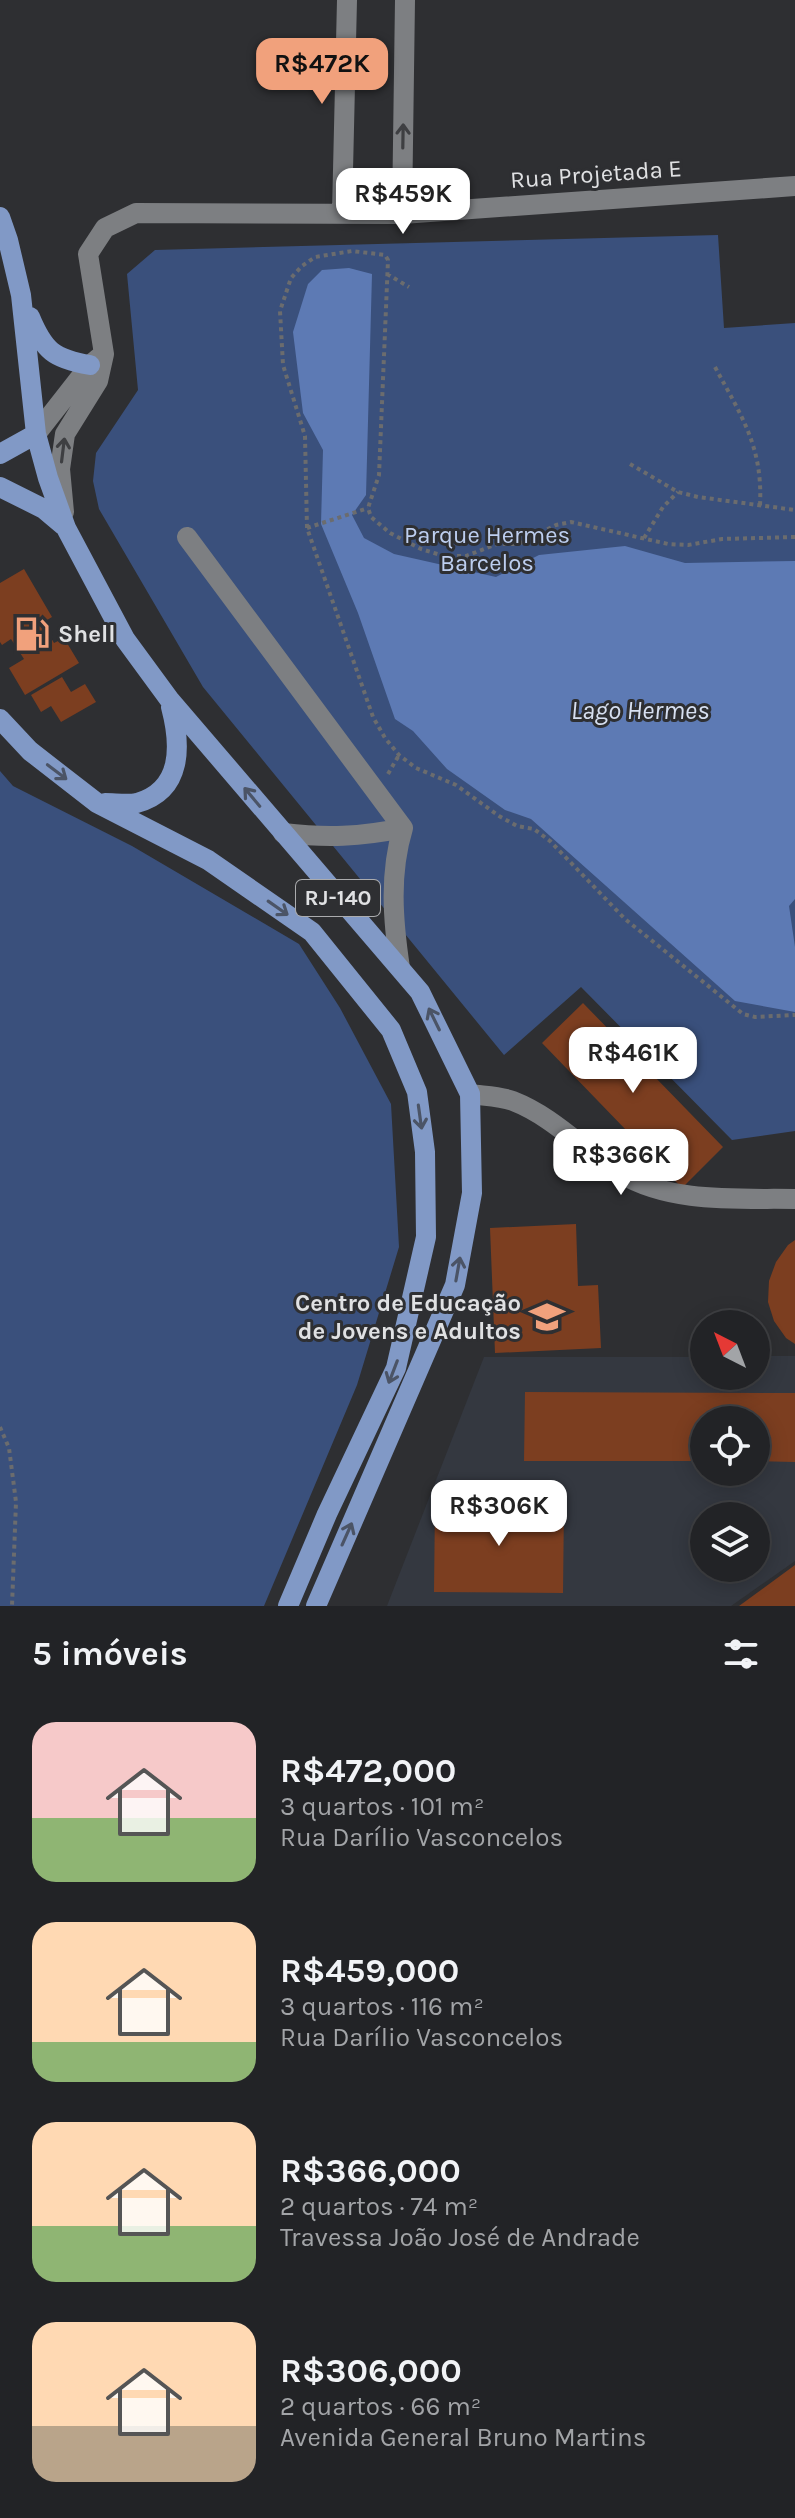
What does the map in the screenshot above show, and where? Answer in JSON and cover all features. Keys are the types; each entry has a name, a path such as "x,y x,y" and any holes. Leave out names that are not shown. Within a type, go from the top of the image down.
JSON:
{"main road":[{"name":"RJ-140","path":"0,217 21,295 36,434 48,478 66,528 125,639 169,699 420,992 470,1094 472,1193 455,1285 316,1606"},
{"path":"21,295 40,340 58,358 97,360"},
{"path":"0,454 36,434"},
{"path":"0,487 44,509 66,528"},
{"path":"97,803 134,804 157,794 172,776 179,736 169,699"},
{"name":"RJ-140","path":"0,719 30,751 97,803 208,860 312,932 391,1030 417,1092 425,1152 426,1237 396,1368 327,1514 288,1606"}],"street":[{"path":"342,213 347,0"},
{"path":"402,214 405,0"},
{"name":"Rua Projetada E","path":"66,528 60,469 65,434 98,381 88,254 105,228 136,213 402,214 795,186"},
{"path":"36,434 97,360"},
{"path":"187,537 403,828"},
{"path":"283,833 340,838 403,828"},
{"path":"400,968 393,916 396,851 403,828"},
{"path":"470,1094 511,1100 560,1126 620,1173 653,1188 703,1197 795,1199"}],"path":[{"path":"368,508 379,475 388,260 385,255 352,251 315,257 291,278 280,311 283,365 305,436 307,528 373,717 385,738 399,755 416,768 456,785 499,816 517,826 534,829 550,841 625,919 743,1014 771,1018 795,1015"},
{"path":"387,274 409,287"},
{"path":"715,367 749,429 761,476 760,506"},
{"path":"630,464 678,492 795,510"},
{"path":"643,539 663,507 678,492"},
{"path":"307,528 368,508"},
{"path":"368,508 378,524 390,533 421,549 444,556 466,556 497,544 518,544 556,525 571,522 668,544 795,537"},
{"path":"0,1427 9,1448 16,1502 12,1606"}],"shaded area":[{"path":"770,1356 795,1356 795,1561 770,1579 770,1502 690,1502 690,1582 765,1582 731,1606 387,1606 484,1357 690,1357 690,1390 770,1390"}],"green space":[{"name":"Parque Hermes Barcelos","path":"718,235 724,328 795,323 795,1131 732,1140 581,987 504,1055 203,687 99,509 93,481 96,453 138,390 127,274 155,250"},
{"path":"0,771 13,786 132,846 299,944 340,1008 391,1104 399,1247 357,1385 264,1606 0,1606"}],"water":[{"name":"Lago Hermes","path":"349,268 372,274 366,495 352,515 364,538 394,554 496,577 539,555 625,546 685,563 795,561 795,899 789,906 795,947 795,1012 735,1001 531,819 505,810 447,769 413,731 395,719 358,613 321,524 323,450 303,413 293,332 308,284 322,270"}],"building":[{"path":"24,569 52,617 42,623 54,643 64,638 79,663 25,695 9,668 24,659 11,639 2,645 0,642 0,583"},
{"path":"62,677 71,692 85,684 96,702 61,722 51,706 41,712 31,695"},
{"path":"583,1003 723,1147 682,1188 542,1043"},
{"name":"Centro de Educação de Jovens e Adultos","path":"576,1224 578,1286 598,1285 601,1348 495,1353 490,1228"},
{"path":"795,1240 795,1344 786,1338 774,1321 768,1302 769,1281 776,1262"},
{"path":"525,1392 795,1393 795,1462 770,1461 770,1406 690,1406 690,1461 524,1461"},
{"path":"435,1504 564,1505 563,1593 434,1592"},
{"path":"795,1565 795,1606 739,1606"}],"place":[{"name":"Shell","path":"32,634"},
{"name":"Centro de Educação de Jovens e Adultos","path":"547,1317"}]}
